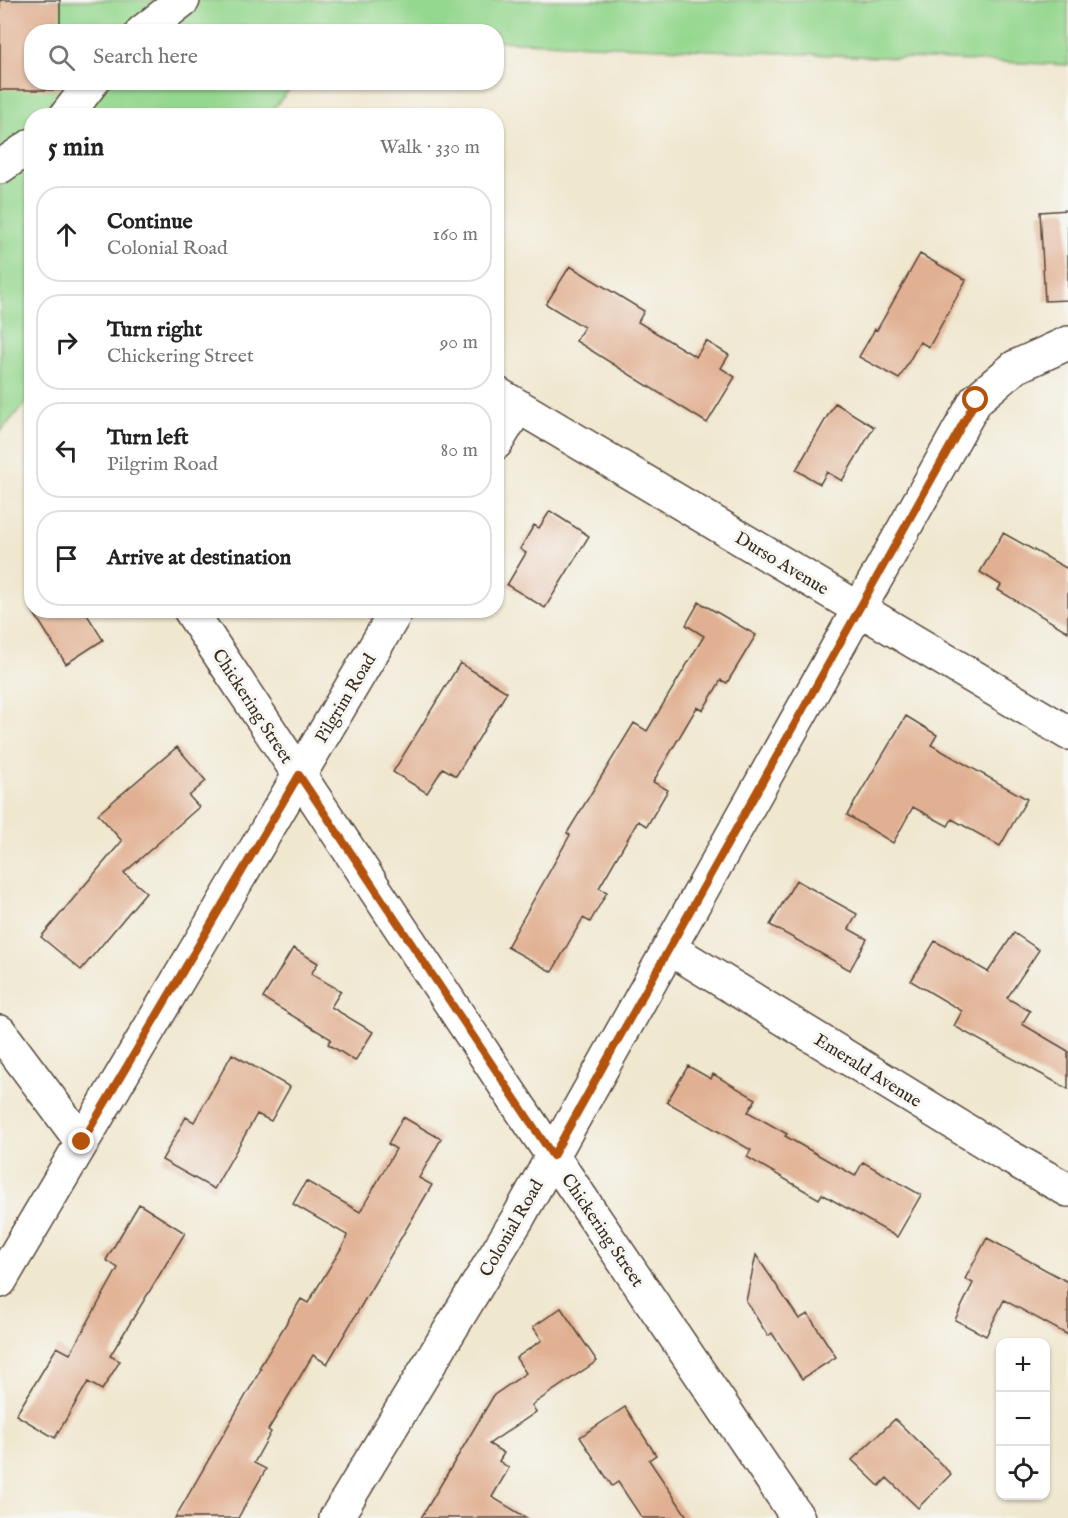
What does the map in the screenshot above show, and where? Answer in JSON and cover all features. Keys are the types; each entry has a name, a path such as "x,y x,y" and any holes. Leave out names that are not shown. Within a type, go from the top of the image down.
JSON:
{"street":[{"path":"152,24 183,0"},
{"path":"72,108 86,90"},
{"path":"0,167 24,150"},
{"name":"Colonial Road","path":"336,1518 518,1218 976,400 1015,367 1068,343"},
{"name":"Durso Avenue","path":"507,400 1068,733"},
{"name":"Chickering Street","path":"195,618 553,1156 798,1518"},
{"name":"Pilgrim Road","path":"0,1281 392,618"},
{"name":"Emerald Avenue","path":"669,948 1068,1191"},
{"path":"0,1032 82,1142"}],"green space":[{"path":"0,0 1068,0 1068,65 504,41 504,24 24,24 24,90 289,90 274,108 24,108 24,405 0,432"}],"building":[{"path":"0,0 60,0 60,24 24,24 24,90 0,90"},
{"path":"1068,210 1068,300 1045,301 1040,212"},
{"path":"920,254 966,280 929,347 920,342 899,379 859,357"},
{"path":"570,266 644,311 638,322 696,357 706,341 729,355 721,368 735,377 707,423 576,341 584,327 546,304"},
{"path":"835,403 874,427 842,481 827,472 820,484 796,470"},
{"path":"550,511 589,536 545,608 507,585 526,553 520,549 534,525 539,528"},
{"path":"1003,533 1068,569 1068,632 998,590 1001,585 980,572"},
{"path":"699,602 756,635 727,683 721,680 703,710 697,707 653,782 668,790 647,826 638,821 599,888 607,892 590,922 583,918 552,972 507,947 570,835 567,833 634,723 647,731 704,636 686,625"},
{"path":"37,618 89,618 103,640 66,664"},
{"path":"460,663 507,692 456,776 443,768 427,793 393,772"},
{"path":"906,716 937,735 931,745 1027,799 1000,846 952,819 948,826 913,807 893,843 847,815"},
{"path":"177,747 206,781 189,796 199,807 124,873 146,892 81,970 41,937 122,841 98,814"},
{"path":"796,880 857,914 849,929 867,939 850,970 770,925"},
{"path":"1014,933 1039,950 1007,998 1030,1011 1022,1024 1068,1051 1068,1089 954,1026 962,1011 911,981 935,941 988,972"},
{"path":"293,948 318,963 311,974 341,991 331,1007 373,1032 355,1061 328,1044 331,1039 263,998"},
{"path":"232,1054 290,1087 271,1121 257,1114 214,1189 162,1160 186,1117 194,1122"},
{"path":"688,1066 711,1079 713,1074 756,1099 748,1112 855,1176 863,1162 921,1195 897,1237 822,1194 819,1199 747,1157 751,1150 667,1102"},
{"path":"403,1117 441,1139 419,1178 432,1185 327,1364 313,1355 268,1430 271,1432 254,1463 266,1469 238,1518 175,1518 261,1369 259,1368 301,1299 308,1303 345,1242 347,1235 293,1204 306,1181 360,1212 396,1149 388,1144"},
{"path":"139,1204 185,1233 110,1356 120,1361 102,1390 88,1382 55,1438 16,1415 57,1347 70,1354 118,1268 106,1260"},
{"path":"987,1238 1068,1282 1068,1335 1004,1300 986,1336 955,1320 973,1283 965,1279"},
{"path":"756,1255 799,1319 808,1314 836,1357 802,1379 772,1333 768,1336 746,1301"},
{"path":"561,1308 597,1361 532,1405 536,1412 489,1444 504,1453 499,1461 509,1468 492,1497 527,1518 421,1518 494,1395 526,1373 516,1358 542,1340 533,1327"},
{"path":"625,1407 656,1455 649,1460 688,1518 642,1518 618,1482 612,1486 580,1437"},
{"path":"895,1419 951,1474 918,1508 887,1478 879,1486 852,1460"}],"route":[{"path":"82,1142 299,775 553,1156 976,400"}]}
